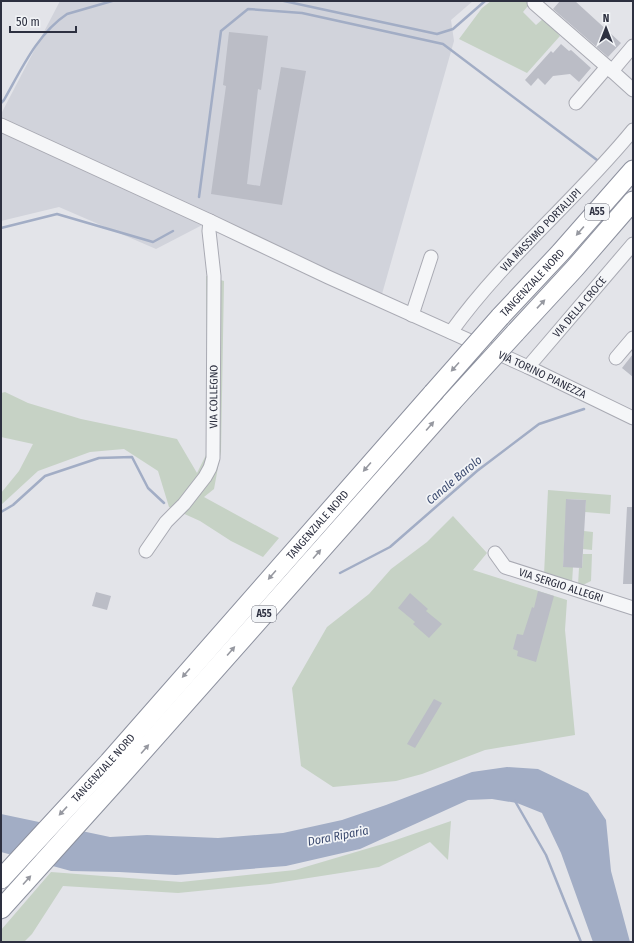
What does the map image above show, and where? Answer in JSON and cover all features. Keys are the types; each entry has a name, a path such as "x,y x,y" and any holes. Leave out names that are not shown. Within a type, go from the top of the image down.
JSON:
{"highway":[{"name":"TANGENZIALE NORD","path":"1,879 109,762 500,317 560,253 633,170"},
{"name":"TANGENZIALE NORD","path":"1,908 119,778 452,402 575,268 633,201"}],"street":[{"path":"535,2 633,90"},
{"path":"576,103 633,46"},
{"path":"1,125 328,277 451,332"},
{"name":"VIA MASSIMO PORTALUPI","path":"451,332 487,285 609,160 633,130"},
{"name":"VIA COLLEGNO","path":"146,551 166,522 184,504 205,477 213,458 214,276 209,231 210,221"},
{"name":"VIA DELLA CROCE","path":"528,367 632,247"},
{"path":"412,315 431,257"},
{"name":"VIA TORINO PIANEZZA","path":"451,332 528,367 633,418"},
{"path":"616,358 633,338"},
{"name":"VIA SERGIO ALLEGRI","path":"495,552 505,567 633,608"}],"shaded area":[{"path":"60,1 473,1 451,20 454,41 380,301 210,221 156,249 59,207 1,221 1,114"}],"green space":[{"path":"491,1 532,1 523,12 536,25 544,18 560,36 527,73 459,39 482,8"},
{"path":"206,276 224,281 221,451 214,489 204,497 279,538 263,557 231,541 200,521 169,507 158,471 124,449 90,452 38,471 1,505 1,493 19,471 33,444 1,437 1,393 5,392 28,403 81,419 177,439 197,473 208,451"},
{"path":"548,490 611,495 610,514 585,512 586,500 567,499 563,567 573,567 572,583 544,575"},
{"path":"453,516 487,553 473,570 567,600 565,630 575,735 485,750 422,774 396,781 333,787 301,766 292,688 327,627 369,594 391,569 427,542"},
{"path":"584,531 593,532 592,550 583,549"},
{"path":"583,554 592,554 591,581 583,585 578,585 579,568 582,568"},
{"path":"451,821 448,860 430,842 379,867 270,884 178,893 63,886 32,934 24,942 2,942 1,930 51,872 181,882 295,870 393,841"}],"water":[{"name":"Dora Riparia","path":"507,767 538,769 588,793 606,820 611,871 630,942 593,942 561,853 542,813 517,803 492,799 468,800 360,849 286,866 176,875 71,871 1,852 1,814 110,837 147,835 218,838 283,833 342,820 472,772"}],"building":[{"path":"560,1 575,1 621,43 608,57 553,9"},
{"path":"229,32 268,36 261,90 258,89 247,184 260,186 281,67 306,71 282,205 211,194 226,86 223,85"},
{"path":"561,44 569,51 571,50 591,68 579,82 570,74 553,76 545,85 538,78 531,86 525,80 551,51 553,53"},
{"path":"633,354 633,377 622,368"},
{"path":"566,499 586,500 582,568 563,567"},
{"path":"627,507 633,507 633,584 623,584"},
{"path":"538,591 554,596 536,662 517,656 518,651 513,649 517,634 523,635 532,607 534,608"},
{"path":"96,592 111,596 107,610 92,606"},
{"path":"410,593 428,609 426,611 442,624 429,638 413,624 415,622 398,608"},
{"path":"434,699 442,703 415,748 407,744"}],"waterway":[{"path":"1,103 38,42 56,22 67,14 112,1"},
{"path":"284,1 437,34 453,29 485,1"},
{"path":"199,197 221,31 248,9 302,13 443,44 597,160"},
{"path":"1,228 57,214 153,242 173,231"},
{"name":"Canale Barolo","path":"340,573 390,547 477,471 539,424 584,409"},
{"name":"Canale Barolo","path":"1,512 13,505 45,476 99,458 132,457 148,488 164,503"},
{"path":"515,801 546,855 581,942"}]}
